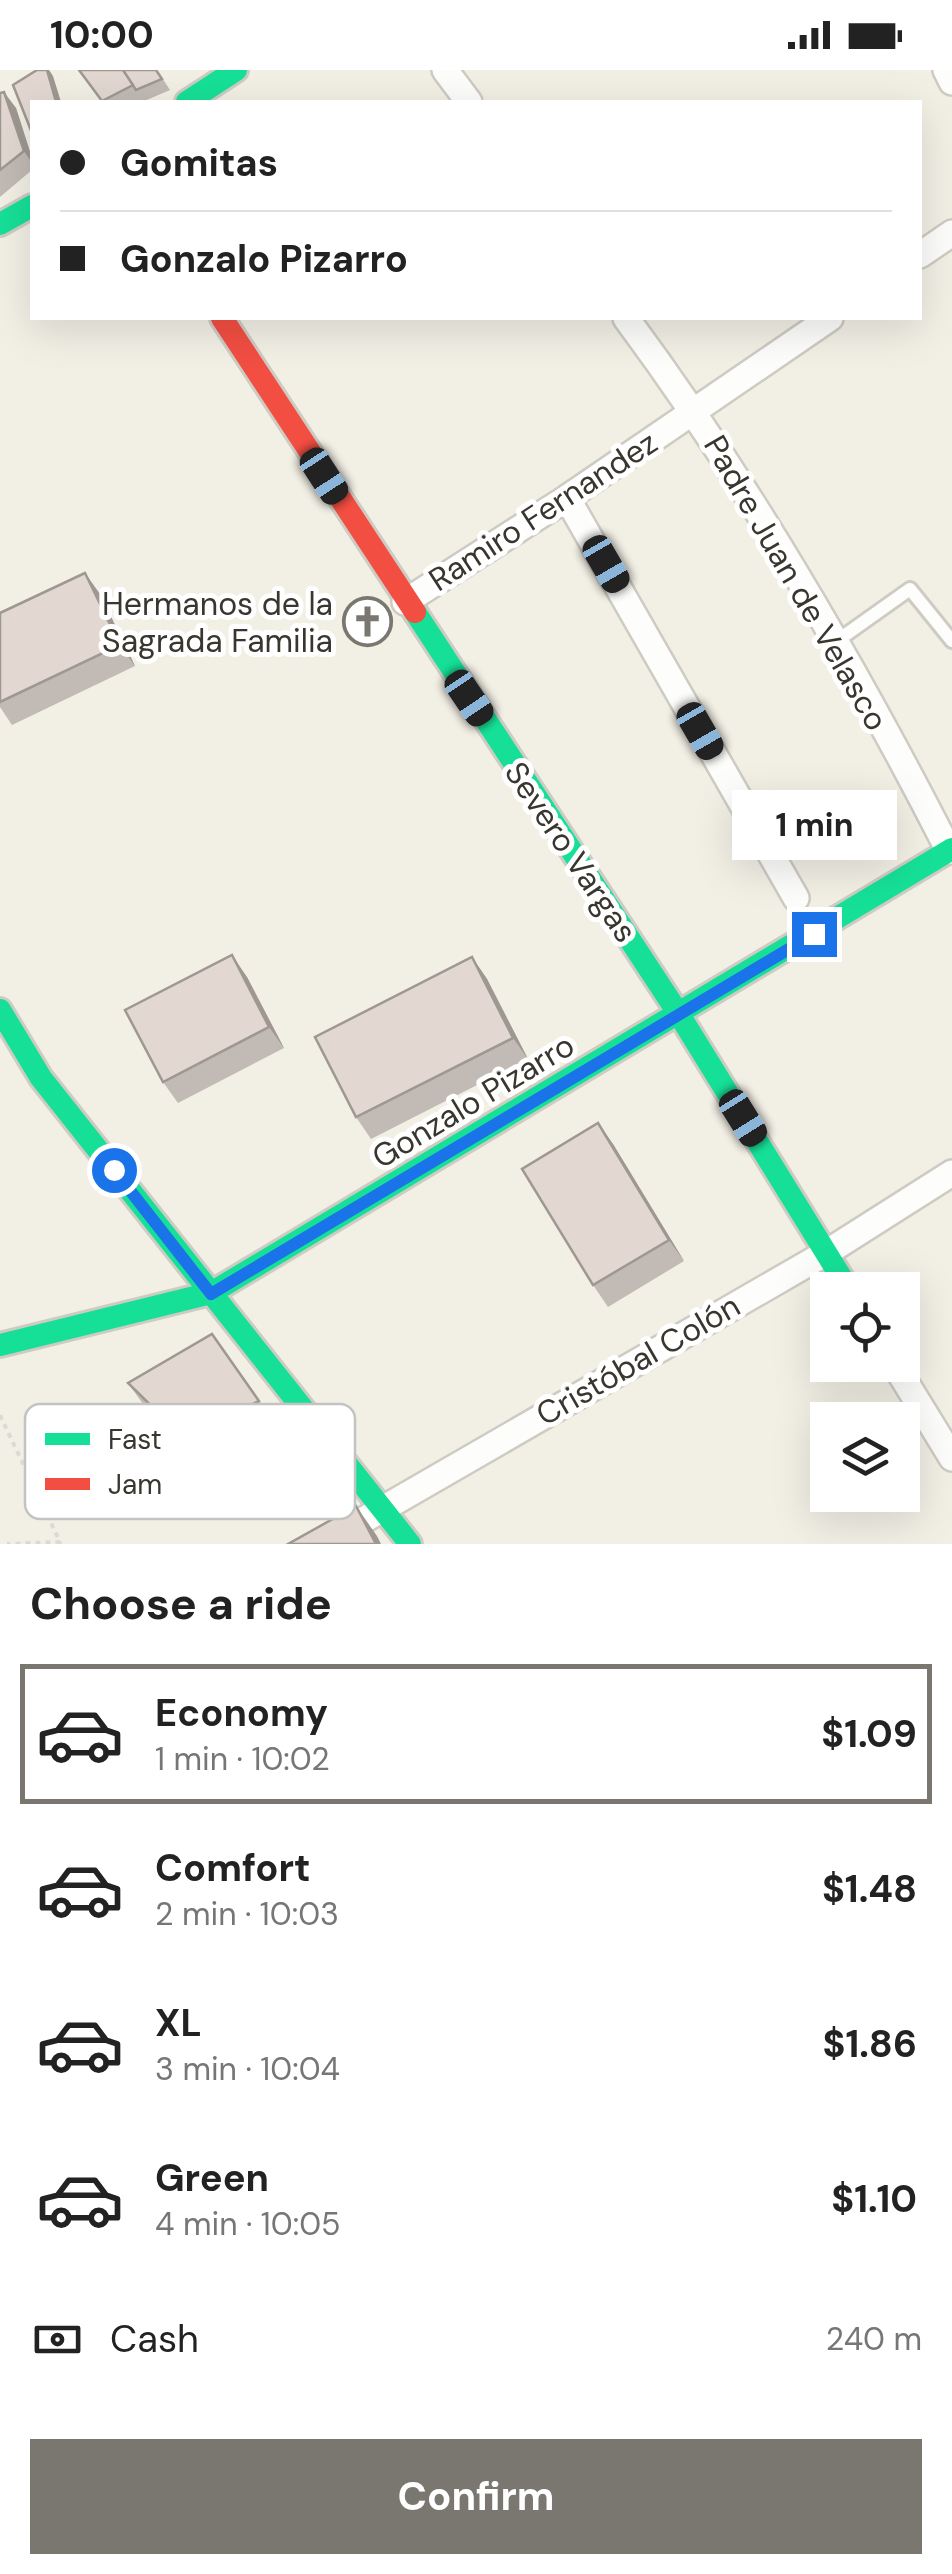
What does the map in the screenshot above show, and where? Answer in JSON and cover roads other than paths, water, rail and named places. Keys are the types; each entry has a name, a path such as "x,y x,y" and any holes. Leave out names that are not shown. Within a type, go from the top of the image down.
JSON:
{"street":[{"path":"191,100 236,70"},
{"path":"445,70 467,100"},
{"path":"946,70 952,82"},
{"path":"0,224 30,207"},
{"path":"922,254 952,233"},
{"name":"Severo Vargas","path":"223,320 680,1016 838,1272"},
{"name":"Padre Juan de Velasco","path":"627,320 695,411 834,643 951,852"},
{"name":"Ramiro Fernandez","path":"405,602 568,498 827,320"},
{"path":"568,498 796,898"},
{"name":"Gonzalo Pizarro","path":"0,1345 211,1294 951,852"},
{"path":"0,1010 42,1078 299,1404"},
{"name":"Cristóbal Colón","path":"322,1544 380,1506 826,1253 952,1173"},
{"path":"905,1382 952,1458"},
{"path":"355,1475 410,1544"}],"lane":[{"path":"834,643 910,590 952,641"}],"place":[{"name":"Hermanos de la Sagrada Familia","path":"368,622"}]}
